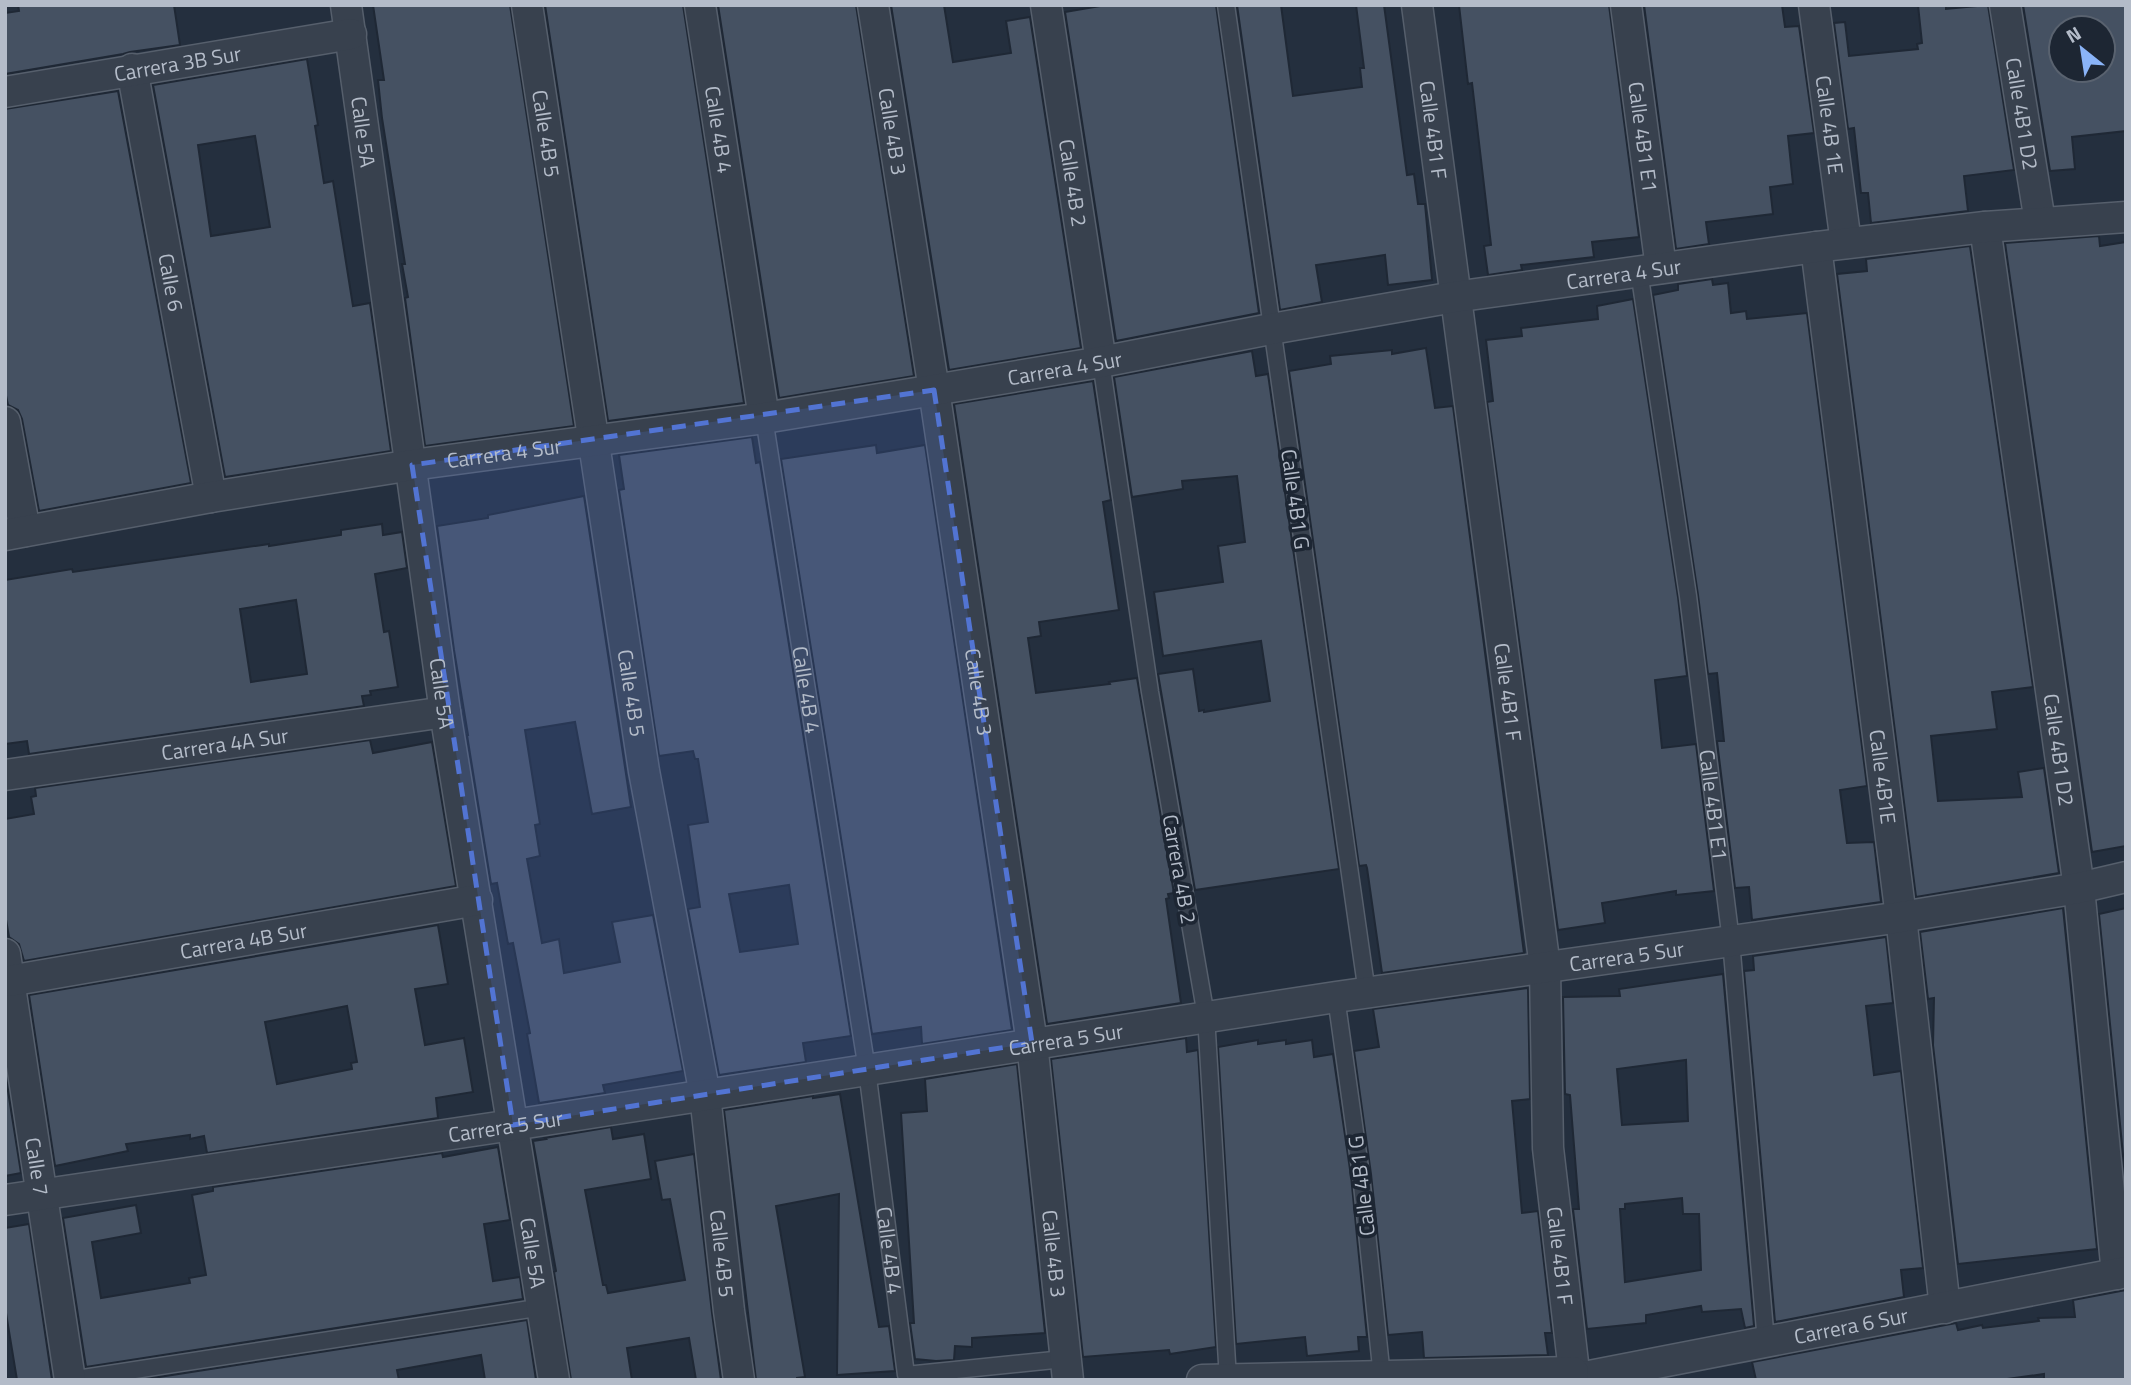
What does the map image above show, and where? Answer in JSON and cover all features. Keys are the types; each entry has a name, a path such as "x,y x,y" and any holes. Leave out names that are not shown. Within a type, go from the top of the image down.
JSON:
{"street":[{"name":"Calle 4B 5","path":"527,5 644,771 705,1095 739,1380"},
{"name":"Calle 4B 4","path":"700,5 764,418"},
{"name":"Calle 4B 3","path":"873,5 1032,1043 1066,1369"},
{"name":"Calle 4B 2","path":"1046,5 1101,362"},
{"name":"Calle 4B1 F","path":"1416,5 1545,967 1548,1148 1574,1377"},
{"name":"Calle 4B1 E1","path":"1626,5 1650,269"},
{"name":"Calle 4B 1E","path":"1814,5 1846,243"},
{"name":"Calle 4B1 D2","path":"2005,5 2040,222"},
{"name":"Carrera 3B Sur","path":"5,92 132,69 349,20"},
{"name":"Calle 5A","path":"349,20 446,712 554,1380"},
{"name":"Calle 6","path":"132,69 211,497"},
{"name":"Carrera 4 Sur","path":"15,533 211,497 412,465 764,418 1101,362 1454,297 1846,243 1984,227 2126,217"},
{"name":"Calle 4B1 D2","path":"1984,227 2080,888 2121,1273"},
{"name":"Calle 4B1E","path":"1816,247 1901,917 1945,1308"},
{"path":"5,422 15,533"},
{"name":"Carrera 4A Sur","path":"5,775 446,712"},
{"name":"Carrera 5 Sur","path":"5,1200 513,1125 1206,1016 1901,917 2080,888 2126,877"},
{"name":"Carrera 4B Sur","path":"7,967 477,900"},
{"name":"Calle 7","path":"7,967 70,1380"},
{"name":"Carrera 6 Sur","path":"1215,1379 1574,1377 2121,1273"}],"lane":[{"name":"Calle 4B1 G","path":"1226,5 1367,993"},
{"name":"Calle 4B1 E1","path":"1650,269 1731,941 1766,1342"},
{"name":"Carrera 4B 2","path":"1101,362 1150,692 1206,1016 1215,1379"},
{"name":"Calle 4B 4","path":"764,418 867,1070 906,1375 1066,1369"},
{"name":"Calle 4B1 G","path":"1336,997 1361,1175 1382,1377"},
{"path":"70,1380 543,1307"}],"highlighted area":[{"path":"934,390 1032,1043 513,1125 412,465"}],"building":[{"path":"18,5 174,5 180,45 5,74 5,13 19,11"},
{"path":"373,5 510,5 574,426 425,446 405,298 408,297 402,264 405,264 382,118 378,80 384,80"},
{"path":"545,5 683,5 744,403 608,421"},
{"path":"718,5 856,5 914,376 779,398"},
{"path":"891,5 944,5 953,62 1011,53 1006,21 1030,17 1081,348 949,370"},
{"path":"1106,5 1216,5 1259,313 1116,341 1065,12"},
{"path":"1237,5 1281,5 1293,96 1362,87 1360,68 1364,68 1356,5 1384,5 1407,175 1414,174 1418,204 1425,204 1432,280 1388,285 1385,255 1316,265 1322,302 1280,310"},
{"path":"1459,5 1609,5 1639,237 1592,242 1594,257 1521,265 1522,270 1488,275 1484,246 1491,245 1472,83 1468,84"},
{"path":"1644,5 1782,5 1785,27 1799,26 1814,133 1788,136 1793,184 1770,187 1773,214 1706,222 1709,244 1676,249"},
{"path":"1918,5 1946,5 1946,9 1988,5 2014,170 1964,176 1968,211 1871,223 1868,193 1861,193 1854,128 1848,129 1834,23 1845,22 1849,56 1918,49 1917,44 1922,43"},
{"path":"2023,5 2126,5 2126,131 2072,137 2075,169 2050,171"},
{"path":"307,59 324,183 333,181 353,306 370,303 391,451 225,477 153,85","holes":["255,136 270,227 211,236 198,145"]},
{"path":"118,91 191,483 39,511 22,419 18,410 8,405 5,391 5,109"},
{"path":"2099,236 2100,246 2126,242 2126,846 2092,852 2005,243"},
{"path":"1970,246 2033,687 1992,692 1997,729 1931,736 1938,801 2022,797 2018,772 2044,768 2059,873 1916,897 1837,274 1867,271 1866,259"},
{"path":"1712,279 1713,285 1728,283 1731,313 1746,311 1747,319 1807,313 1867,786 1840,790 1847,843 1874,842 1881,902 1752,920 1749,887 1735,888 1717,741 1724,741 1717,673 1708,674 1653,295 1678,290 1678,284"},
{"path":"1633,299 1678,597 1687,676 1655,680 1662,748 1696,744 1714,891 1676,895 1676,891 1602,903 1605,923 1558,930 1487,402 1493,401 1486,340 1522,336 1521,328 1598,319 1597,306"},
{"path":"1426,348 1435,408 1453,406 1524,953 1382,973 1367,868 1366,865 1359,866 1289,371 1331,364 1330,356 1392,350 1392,354"},
{"path":"1252,351 1256,376 1268,374 1339,869 1195,890 1158,674 1193,669 1199,711 1270,701 1261,641 1163,656 1154,592 1223,582 1218,546 1245,542 1237,476 1182,481 1183,489 1132,497 1114,377"},
{"path":"1093,381 1111,500 1103,502 1119,610 1039,622 1041,636 1028,638 1036,693 1137,678 1174,893 1168,894 1169,898 1166,899 1181,1003 1047,1024 954,404"},
{"path":"752,437 756,463 760,462 851,1036 803,1043 806,1062 719,1075 688,909 700,907 688,825 708,822 698,759 695,759 693,751 659,756 619,490 624,489 619,455","holes":["789,885 798,944 740,952 729,894"]},
{"path":"876,445 877,453 925,445 1012,1030 922,1044 921,1027 872,1034 781,459"},
{"path":"584,496 631,807 592,814 575,722 525,730 540,824 535,825 540,856 527,859 542,943 559,939 564,973 620,962 612,922 653,915 683,1071 603,1085 605,1093 539,1103 527,1034 530,1033 513,943 508,944 497,883 491,884 437,526 488,518 488,515"},
{"path":"382,524 383,535 402,532 407,568 375,574 384,632 389,631 398,687 370,691 371,695 362,696 364,706 29,754 27,741 5,744 5,580 72,569 73,572 269,546 341,535 341,530","holes":["296,600 307,674 251,682 240,609"]},
{"path":"370,740 373,753 432,742 456,886 24,961 19,944 9,937 5,914 5,819 34,814 31,797 36,796 35,788"},
{"path":"2063,908 2097,1249 1958,1264 1933,1045 1934,998 1928,999 1920,932"},
{"path":"2126,908 2126,1184 2099,914"},
{"path":"438,925 448,984 415,989 425,1045 464,1038 473,1092 436,1098 438,1118 207,1153 204,1136 190,1139 190,1135 126,1144 128,1151 55,1166 29,995","holes":["347,1006 357,1062 351,1063 352,1069 277,1084 265,1022"]},
{"path":"1886,937 1893,1003 1866,1006 1874,1075 1901,1071 1923,1268 1901,1270 1904,1297 1775,1322 1744,971 1754,970 1753,956"},
{"path":"1723,974 1754,1326 1745,1328 1741,1309 1702,1312 1701,1306 1646,1315 1646,1323 1587,1329 1573,1209 1579,1209 1570,1095 1565,1094 1563,997 1620,996 1619,989","holes":["1686,1060 1688,1121 1622,1125 1617,1069","1682,1198 1683,1214 1699,1214 1701,1270 1625,1282 1620,1209 1625,1209 1625,1204"]},
{"path":"1528,988 1530,1099 1512,1101 1522,1213 1538,1211 1552,1333 1545,1333 1548,1355 1424,1358 1422,1332 1388,1335 1371,1174 1354,1051 1379,1047 1373,1009"},
{"path":"1186,1038 1187,1052 1198,1050 1216,1347 1170,1354 1169,1350 1083,1357 1051,1059"},
{"path":"1258,1040 1258,1044 1286,1040 1286,1044 1312,1040 1314,1057 1333,1054 1351,1176 1367,1337 1358,1337 1359,1351 1307,1356 1305,1337 1236,1344 1218,1047"},
{"path":"1017,1064 1045,1333 972,1338 972,1347 955,1346 954,1360 915,1359 910,1323 914,1323 901,1113 927,1111 925,1079"},
{"path":"5,1072 21,1173 5,1176"},
{"path":"840,1094 879,1327 889,1326 895,1371 837,1375 839,1194 776,1206 805,1377 797,1380 756,1380 724,1110"},
{"path":"611,1127 613,1139 644,1134 651,1179 585,1190 603,1285 606,1285 608,1293 685,1280 670,1199 662,1200 655,1161 694,1154 721,1380 696,1380 689,1338 627,1348 632,1380 571,1380 554,1272 556,1271 533,1141"},
{"path":"498,1147 510,1220 484,1224 493,1281 520,1277 523,1299 86,1367 63,1218 136,1205 141,1233 92,1242 101,1298 190,1283 189,1278 206,1275 192,1195 213,1191 213,1187 442,1153 443,1157"},
{"path":"29,1224 52,1380 17,1380 5,1307 5,1228"},
{"path":"2126,1290 2126,1380 2044,1380 2044,1374 2000,1380 1756,1380 1752,1362 1956,1323 1958,1330 1982,1325 1983,1328 2039,1321 2038,1318 2075,1317 2073,1300"},
{"path":"527,1320 536,1380 485,1380 481,1355 397,1370 399,1380 140,1380"}]}
